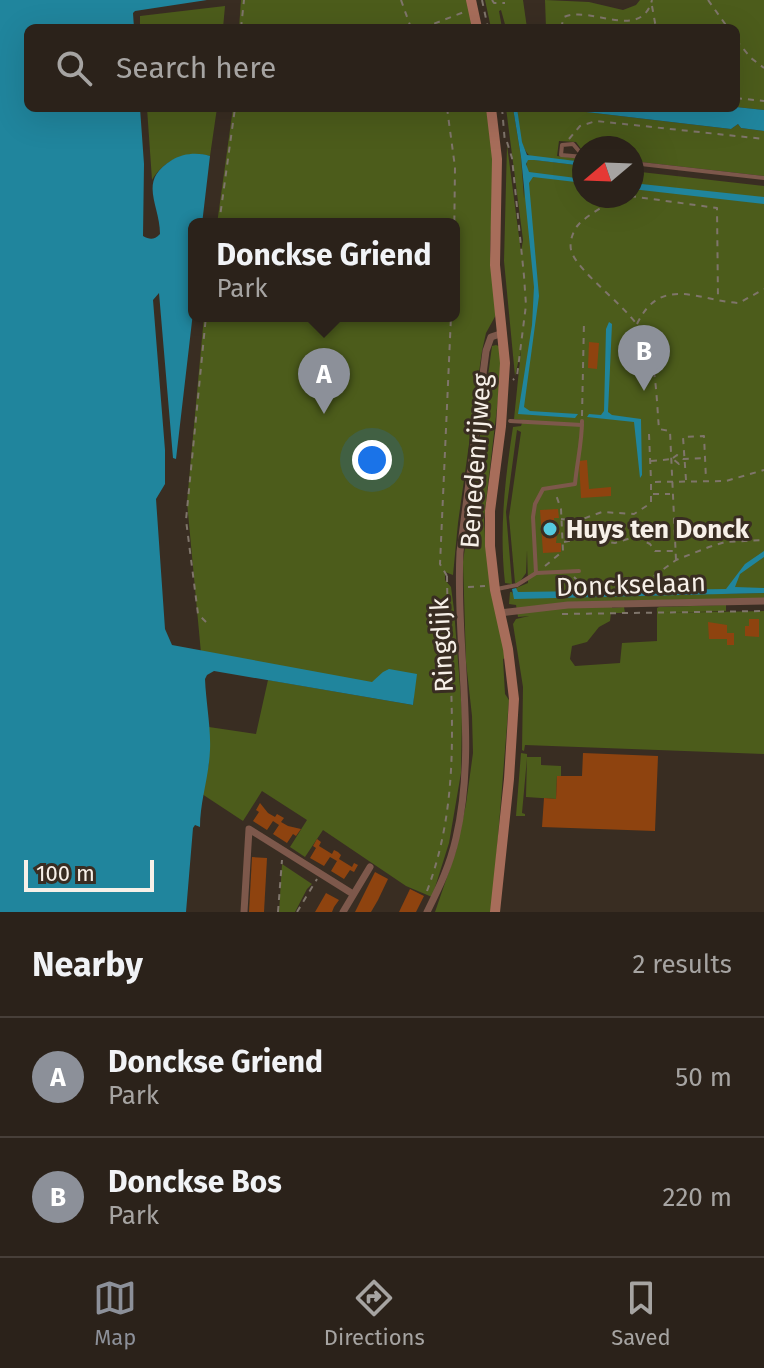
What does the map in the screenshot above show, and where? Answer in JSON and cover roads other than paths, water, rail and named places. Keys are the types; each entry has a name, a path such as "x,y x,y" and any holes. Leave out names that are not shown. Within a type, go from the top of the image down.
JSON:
{"street":[{"path":"472,4 476,24"},
{"name":"Benedenrijweg","path":"491,112 497,159 495,265 503,333 504,396 490,511 490,546 495,590 508,649 514,715 495,912"},
{"name":"Ringdijk","path":"429,909 456,840 466,769 460,552 486,351 491,337 503,333"},
{"name":"Donckselaan","path":"500,613 568,605 764,601"},
{"path":"244,912 249,829 353,894"},
{"path":"343,912 370,867"}],"lane":[{"path":"567,144 578,148 584,157 561,155 562,145 567,144"},
{"path":"644,164 764,178"},
{"path":"510,421 582,423 575,484 543,489 535,504 536,573"},
{"path":"495,590 517,585 536,573 579,571"}],"water":[{"path":"0,0 207,0 135,11 134,24 24,24 24,112 140,112 144,164 143,236 152,239 160,234 153,185 161,168 186,155 210,156 203,218 188,218 188,322 192,322 176,459 173,458 159,293 153,300 165,450 165,484 156,499 165,629 172,645 372,682 389,669 417,674 413,705 214,671 205,679 209,760 200,827 195,825 193,828 186,912 0,912"},
{"path":"740,107 764,110 764,131 741,128 738,124 731,129 586,112 740,112"},
{"path":"514,112 518,112 527,155 572,161 572,165 534,160 528,160 526,164 529,172 572,177 572,182 533,177 529,183 539,296 524,407 530,411 578,414 575,418 518,414 532,325 534,287"},
{"path":"644,184 764,197 764,204 644,190"},
{"path":"609,322 612,324 608,412 641,419 640,478 634,422 587,417 589,414 601,415 604,411 606,329"},
{"path":"764,551 764,557 740,574 735,587 764,588 764,593 514,599 512,589 516,588 518,592 726,589 745,564"}],"place":[{"name":"Donckse Bos","path":"644,391"},
{"name":"Donckse Griend","path":"324,414"},
{"name":"Huys ten Donck","path":"550,529"}]}
